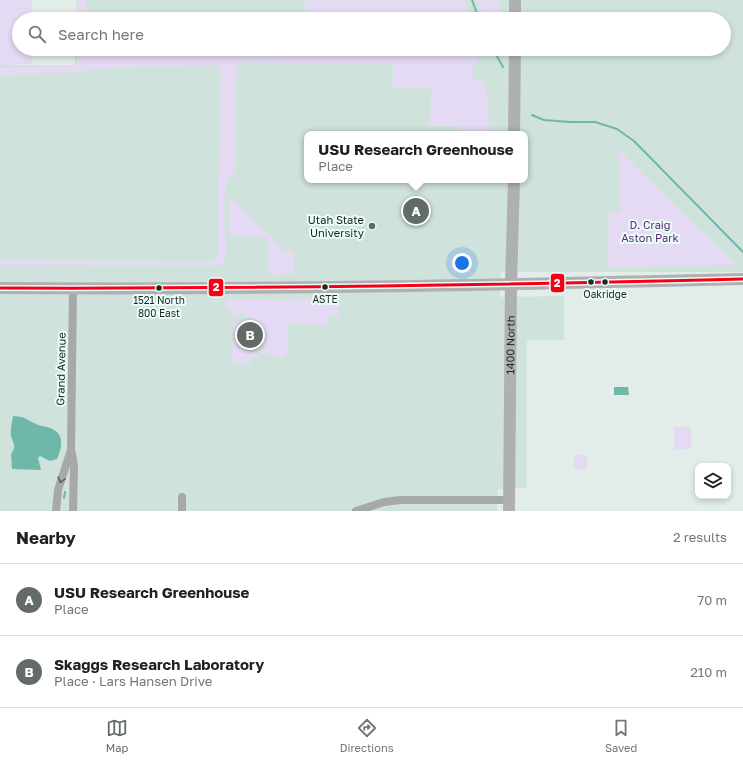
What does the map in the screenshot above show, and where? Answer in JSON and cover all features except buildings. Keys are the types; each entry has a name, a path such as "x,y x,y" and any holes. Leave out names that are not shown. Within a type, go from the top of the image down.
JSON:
{"main road":[{"path":"515,0 515,12"},
{"path":"514,131 515,56"},
{"name":"1400 North","path":"509,505 511,284 514,183"},
{"path":"0,288 203,289 743,279"}],"street":[{"name":"Grand Avenue","path":"72,289 71,449 74,466 73,511"},
{"name":"Grand Avenue","path":"56,511 58,490 71,449"},
{"path":"182,497 182,511"},
{"path":"356,511 384,502 400,500 509,505"}],"shaded area":[{"name":"Utah State University","path":"76,0 743,0 743,272 501,272 500,297 564,296 564,340 527,340 527,488 498,489 497,511 0,511 0,65 75,65 75,56 731,56 731,12 76,12"},
{"path":"614,387 628,387 629,395 614,395"},
{"path":"13,416 24,418 38,425 48,427 57,433 60,436 61,443 60,452 57,459 50,461 40,456 38,458 41,470 12,469 11,454 14,446 11,431"}],"green space":[{"path":"0,0 32,0 32,12 12,12 12,56 32,56 32,64 0,65"},
{"path":"77,0 86,0 86,12 77,12"},
{"path":"305,0 464,0 468,12 305,12"},
{"path":"476,0 500,0 499,12 481,12"},
{"path":"77,56 480,56 476,63 473,64 473,80 483,82 488,97 489,131 457,131 457,126 430,126 431,88 393,88 393,64 246,62 238,68 236,77 236,169 226,184 224,209 226,251 224,262 220,266 0,265 0,260 209,262 216,259 218,255 218,189 221,126 221,73 219,68 214,65 138,66 75,72 0,75 0,68 73,65 77,62"},
{"name":"D. Craig Aston Park","path":"620,151 736,265 608,267 609,212 620,212"},
{"path":"233,199 285,252 288,250 293,254 294,274 269,275 268,247 271,241 264,237 230,236 229,203"},
{"path":"226,299 339,300 339,316 327,316 328,323 323,325 287,323 287,352 285,358 261,353 260,351 264,349 250,315 246,317 241,313 234,317 249,352 255,350 257,356 252,358 250,364 232,364 233,311 226,308"},
{"path":"674,427 691,427 691,449 674,449"},
{"path":"574,455 587,455 587,469 574,469"}],"waterway":[{"path":"472,0 476,12"},
{"path":"497,56 503,67"},
{"path":"532,115 544,120 595,122 617,129 634,141 743,252"},
{"path":"64,498 65,492"}],"transit line":[{"name":"2","path":"0,288 372,286 743,279"}],"place":[{"name":"USU Research Greenhouse","path":"416,211"},
{"name":"Utah State University","path":"372,226"},
{"name":"Oakridge","path":"605,282"},
{"name":"ASTE","path":"325,287"},
{"name":"1521 North 800 East","path":"159,288"},
{"name":"Skaggs Research Laboratory","path":"250,335"}]}
